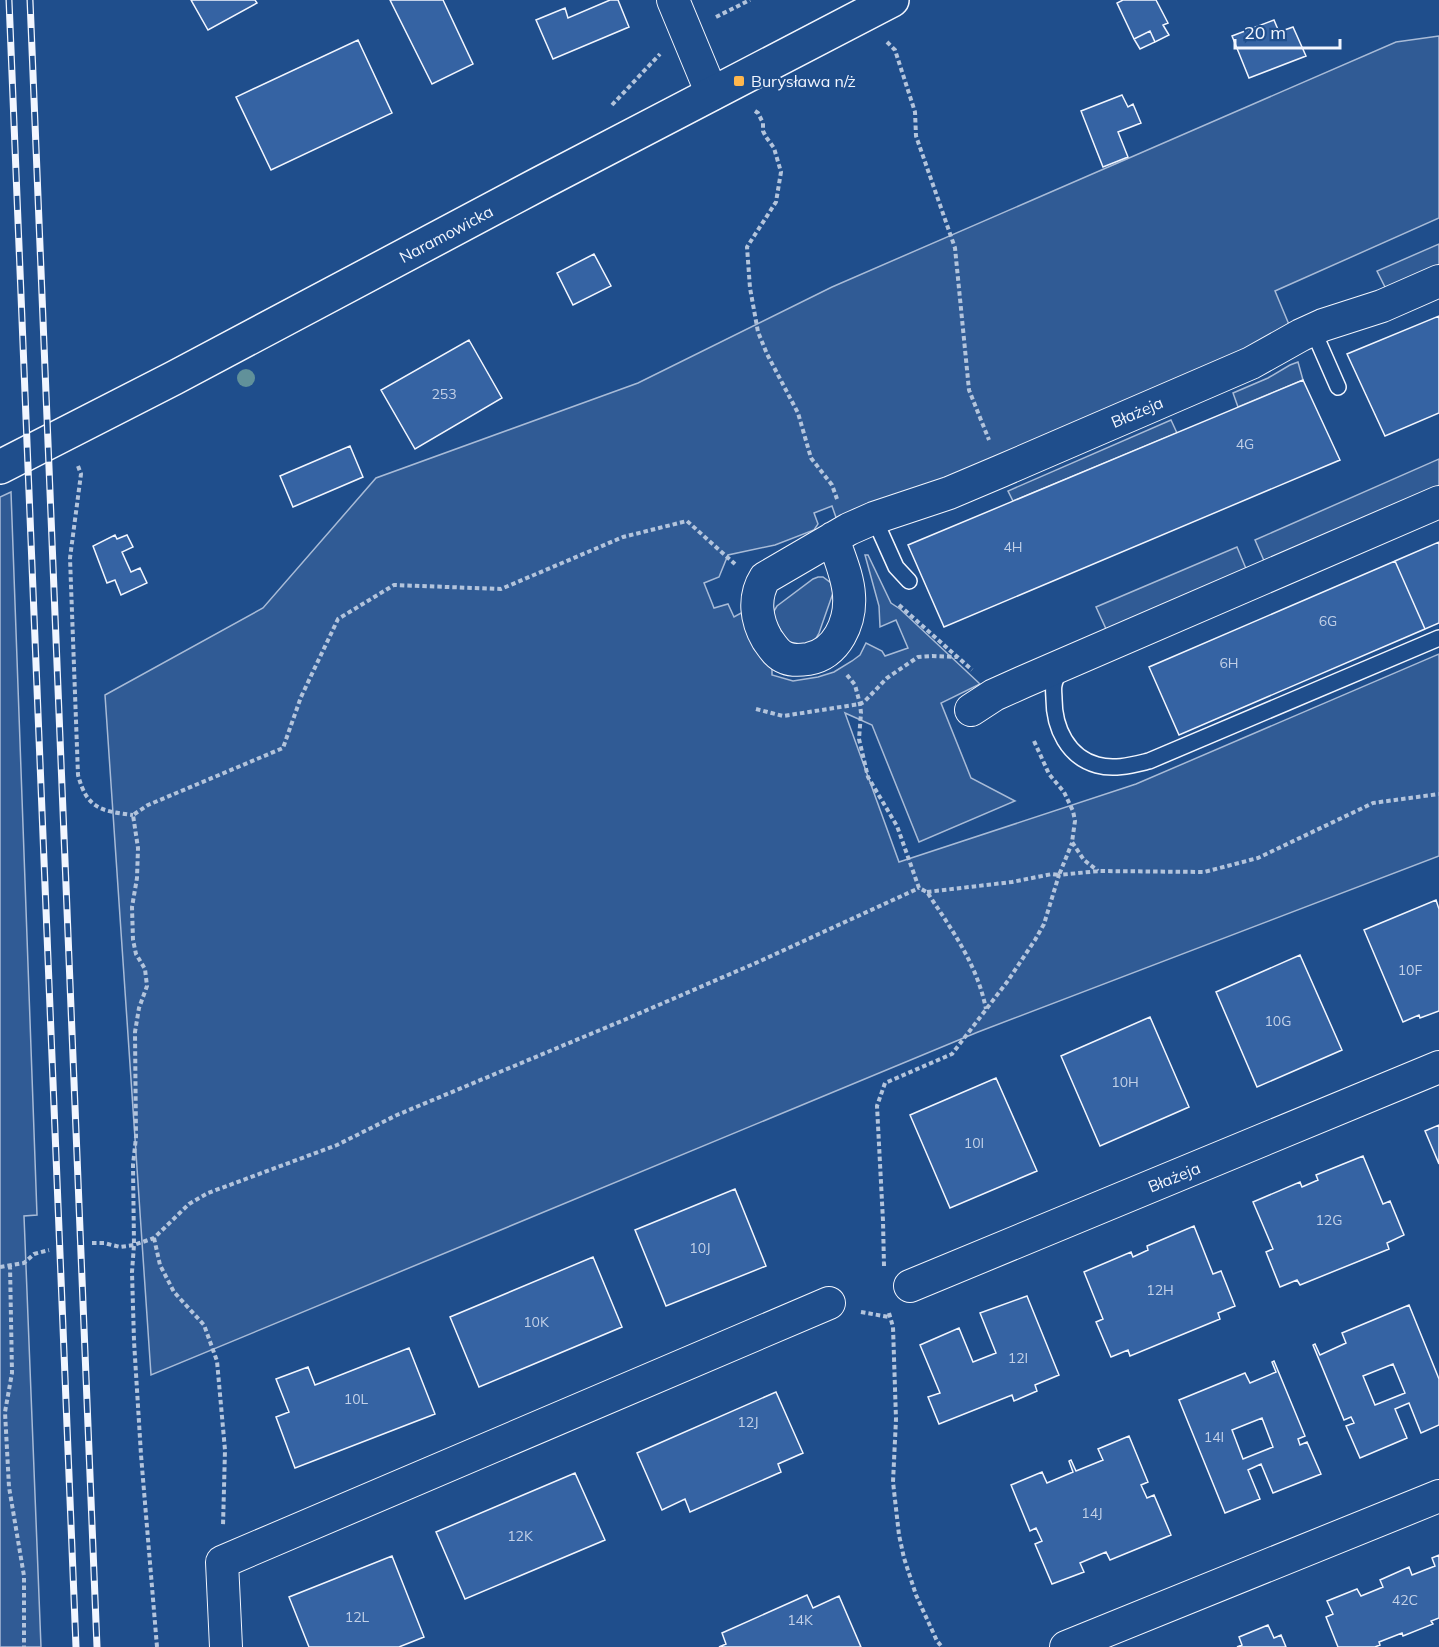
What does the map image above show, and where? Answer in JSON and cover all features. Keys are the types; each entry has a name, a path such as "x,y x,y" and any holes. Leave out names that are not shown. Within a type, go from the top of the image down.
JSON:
{"street":[{"path":"673,0 712,94"},
{"name":"Naramowicka","path":"0,467 880,7"},
{"name":"Błażeja","path":"760,587 765,578 852,528 949,493 1251,363 1301,335 1382,306 1439,281"},
{"path":"983,702 1062,665 1439,502"},
{"path":"760,587 757,600 758,616 762,629 776,652 787,659 800,660 813,658 826,651 836,644 844,629 849,611 847,580 852,528"},
{"name":"Błażeja","path":"910,1286 1439,1067"},
{"path":"226,1647 222,1562 829,1303"},
{"path":"1066,1647 1439,1496"}],"lane":[{"path":"1313,330 1338,387"},
{"path":"852,528 909,581"},
{"path":"1062,665 1054,685 1054,706 1057,725 1065,743 1079,757 1098,765 1122,767 1149,761 1439,638"}],"path":[{"path":"880,7 876,31 895,50 915,111 916,136 955,248 969,390 1001,471"},
{"path":"712,94 758,113 766,137 774,148 781,172 776,202 747,247 750,288 758,332 798,413 811,458 832,485 852,528"},
{"path":"70,432 81,474 70,558 78,775 82,793 94,805 111,813 133,815 148,805 283,748 301,697 338,619 394,585 501,589 623,537 687,521 760,587"},
{"path":"896,602 986,682 983,702"},
{"path":"826,651 855,685 861,713 859,739 868,777 897,826 919,888 927,892 972,964 982,990 986,1010 1040,932 1072,842 1075,820 1073,811 1064,792 1049,774 1034,741"},
{"path":"756,709 783,716 860,704 887,678 918,657 957,657"},
{"path":"927,892 1012,882 1052,874 1204,872 1258,858 1373,803 1439,794"},
{"path":"133,815 138,848 137,878 132,907 134,940 136,954 145,969 147,986 139,1008 135,1032 136,1137 132,1165 134,1245 132,1272 141,1455 157,1647"},
{"path":"1072,842 1084,861 1099,872"},
{"path":"92,1243 120,1247 154,1238 189,1204 208,1193 337,1145 397,1115 758,962 919,888"},
{"path":"154,1238 160,1265 174,1292 204,1325 217,1361 225,1450 222,1562"},
{"path":"0,1267 24,1263 34,1254 49,1250"},
{"path":"10,1265 12,1373 5,1412 9,1487 24,1576 24,1647"},
{"path":"829,1303 851,1310 898,1317 910,1286"}],"shaded area":[{"path":"1439,36 1439,218 1275,291 1290,327 1272,338 839,526 832,506 814,513 818,524 814,530 775,545 728,555 719,577 704,583 714,608 728,604 734,617 741,613 772,666 772,675 793,681 818,677 834,672 852,661 860,655 866,643 882,651 885,656 908,648 896,620 880,627 879,606 865,555 868,555 891,603 980,684 941,703 971,778 1015,801 919,842 872,725 845,713 899,862 1136,784 1439,654 1439,856 978,1032 151,1375 105,695 263,608 376,478 638,383 832,287 1396,42"},
{"path":"1439,244 1439,266 1386,289 1377,271"},
{"path":"1298,362 1303,380 1238,407 1233,393"},
{"path":"1171,420 1177,433 1013,501 1008,491"},
{"path":"1439,459 1439,488 1265,563 1255,540"},
{"path":"11,492 37,1215 24,1216 41,1647 0,1647 0,497"},
{"path":"1237,547 1247,571 1107,631 1096,607"},
{"path":"818,577 823,577 831,583 833,593 819,633 815,640 805,645 789,642 785,639 773,615 774,611 777,606"}],"building":[{"path":"191,0 255,0 257,3 208,30"},
{"path":"390,0 443,0 473,64 432,84"},
{"path":"610,0 618,0 629,27 553,59 536,20 565,8 568,18"},
{"path":"1123,0 1156,0 1168,23 1163,25 1169,35 1155,42 1150,31 1134,39 1117,3"},
{"path":"1274,20 1279,32 1293,27 1306,56 1249,78 1232,36"},
{"path":"1150,31 1155,42 1140,49 1134,39"},
{"path":"358,40 392,113 271,170 236,97"},
{"path":"1122,95 1128,107 1133,104 1141,123 1118,132 1128,157 1103,167 1081,111"},
{"path":"594,254 611,286 573,305 557,273"},
{"path":"1439,316 1439,413 1385,436 1347,354"},
{"path":"469,340 502,398 415,449 381,390"},
{"path":"1303,380 1340,460 944,627 908,545"},
{"path":"350,446 363,477 293,507 280,476"},
{"path":"115,535 117,539 127,535 133,547 122,552 131,572 140,568 147,583 121,595 115,580 107,583 93,546"},
{"path":"1439,542 1439,623 1425,629 1395,561"},
{"path":"1395,561 1425,629 1179,735 1149,667"},
{"path":"1436,900 1439,909 1439,1011 1420,1018 1419,1015 1403,1022 1364,930"},
{"path":"1300,955 1342,1050 1257,1087 1216,992"},
{"path":"1150,1017 1189,1107 1100,1146 1061,1056"},
{"path":"996,1078 1037,1171 950,1208 910,1115"},
{"path":"1439,1125 1439,1164 1425,1131"},
{"path":"1363,1156 1383,1204 1390,1201 1404,1235 1387,1243 1389,1249 1300,1285 1297,1280 1280,1287 1266,1252 1273,1249 1253,1202 1300,1182 1302,1187 1318,1180 1316,1175"},
{"path":"735,1189 766,1266 666,1306 635,1230"},
{"path":"1194,1226 1213,1274 1221,1271 1235,1306 1218,1313 1220,1319 1130,1356 1128,1350 1111,1357 1096,1322 1103,1319 1084,1272 1131,1252 1133,1257 1148,1250 1147,1246"},
{"path":"593,1257 622,1327 479,1387 450,1317"},
{"path":"1027,1296 1059,1375 1035,1385 1037,1391 1014,1401 1012,1395 939,1424 928,1397 940,1393 920,1345 959,1328 973,1362 996,1353 980,1313"},
{"path":"1409,1305 1439,1379 1439,1425 1421,1433 1409,1403 1395,1409 1407,1438 1360,1458 1346,1426 1354,1423 1351,1417 1344,1420 1313,1345 1315,1344 1320,1355 1346,1343 1342,1333","holes":["1393,1364 1405,1393 1375,1405 1363,1376"]},
{"path":"409,1348 435,1414 295,1468 276,1417 289,1412 276,1379 308,1367 315,1385"},
{"path":"1274,1361 1305,1436 1298,1439 1300,1445 1307,1442 1321,1474 1273,1493 1261,1464 1248,1470 1260,1499 1225,1513 1179,1400 1245,1373 1250,1383 1276,1372 1272,1362","holes":["1262,1418 1273,1447 1243,1459 1232,1430"]},
{"path":"776,1392 803,1453 778,1464 781,1472 690,1512 685,1499 662,1510 637,1453"},
{"path":"1129,1436 1148,1482 1141,1485 1147,1498 1154,1495 1171,1535 1110,1560 1106,1552 1080,1563 1084,1572 1052,1584 1035,1544 1042,1541 1036,1528 1030,1531 1011,1485 1042,1472 1047,1483 1073,1472 1069,1461 1071,1460 1076,1471 1103,1460 1098,1449"},
{"path":"575,1473 605,1540 465,1599 436,1532"},
{"path":"1439,1555 1439,1618 1431,1621 1433,1624 1403,1636 1402,1633 1379,1642 1380,1645 1375,1647 1338,1647 1326,1617 1333,1614 1327,1601 1357,1589 1361,1596 1383,1587 1380,1580 1409,1567 1412,1575 1435,1566 1432,1558"},
{"path":"392,1556 424,1637 399,1647 309,1647 289,1597"},
{"path":"807,1595 813,1608 839,1596 861,1647 719,1647 726,1644 722,1633"},
{"path":"1268,1625 1274,1638 1281,1635 1286,1647 1237,1647 1242,1645 1239,1637"}],"railway":[{"path":"9,0 76,1647"},
{"path":"30,0 97,1647"}],"place":[{"name":"Burysława n/ż","path":"739,81"}]}
